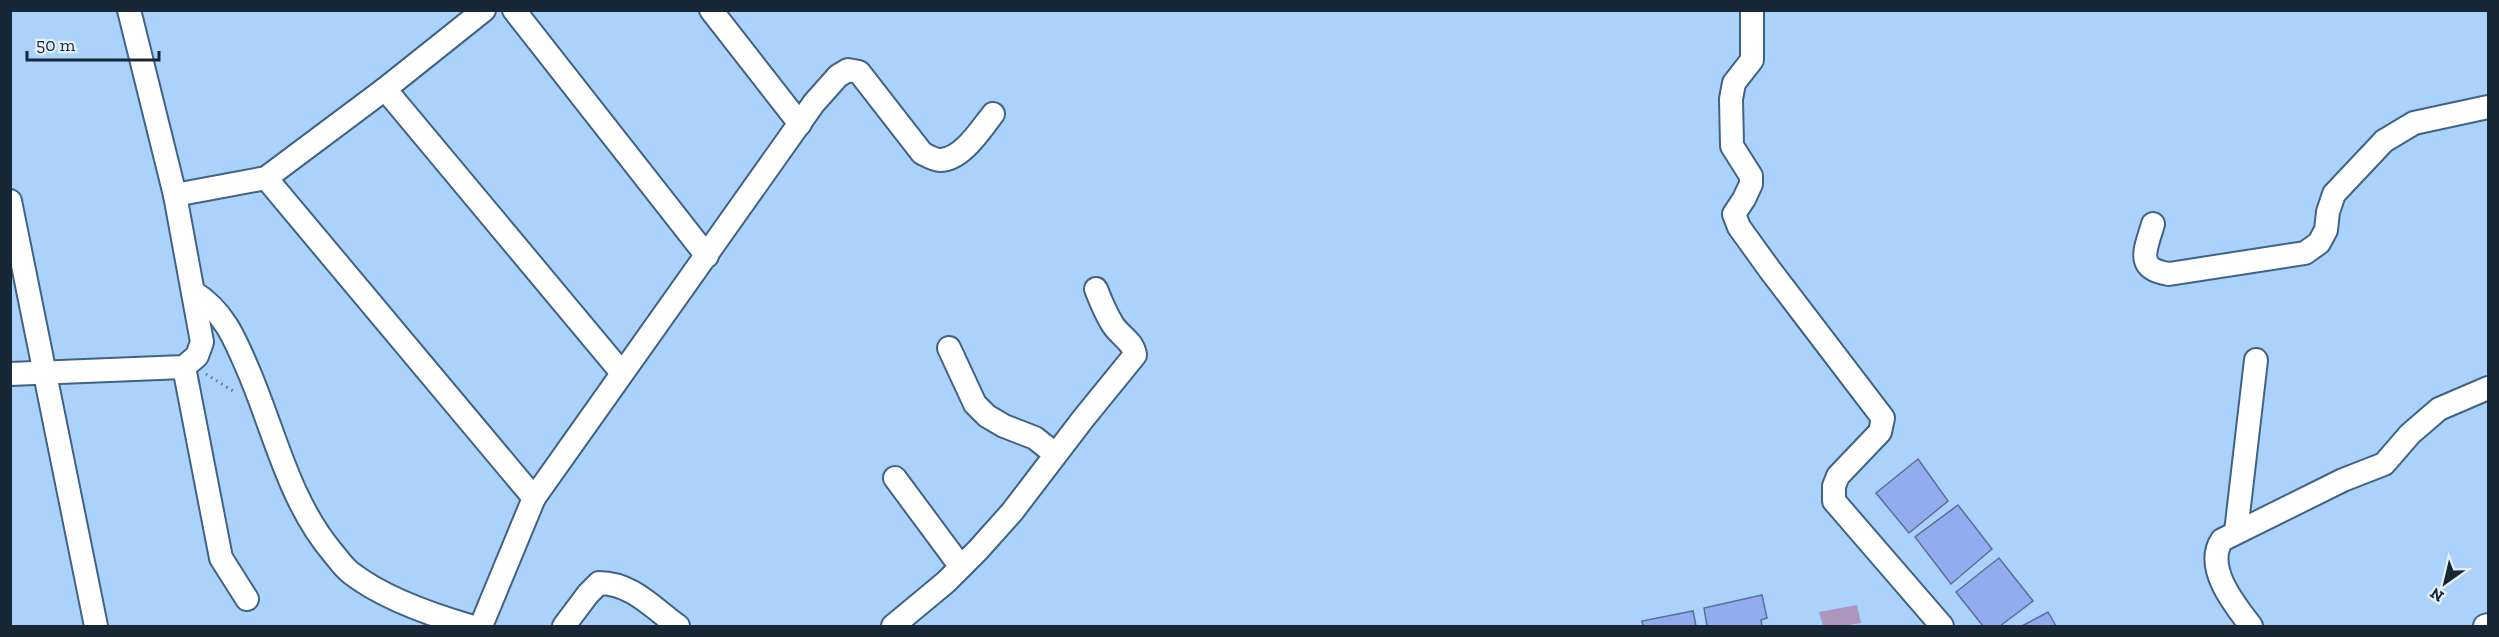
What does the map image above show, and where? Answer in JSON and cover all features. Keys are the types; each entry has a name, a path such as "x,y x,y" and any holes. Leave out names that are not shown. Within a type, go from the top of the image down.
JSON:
{"street":[{"path":"10,374 187,365 197,356 202,342 175,195 129,10"},
{"path":"175,195 266,178 385,89 484,10"},
{"path":"514,10 707,256"},
{"path":"711,10 800,124"},
{"path":"1752,10 1752,60 1734,83 1731,99 1732,146 1750,176 1751,184 1744,200 1734,213 1739,227 1770,270 1883,418 1880,432 1838,476 1834,486 1834,501 1942,627"},
{"path":"481,627 534,498 800,124 838,76 848,70 859,72 922,153 938,160 949,159 961,151 993,114"},
{"path":"385,89 622,373"},
{"path":"2154,224 2144,254 2147,266 2156,272 2169,274 2305,253 2319,243 2326,230 2328,212 2334,194 2384,141 2414,123 2488,107"},
{"path":"266,178 534,498"},
{"path":"10,201 96,627"},
{"path":"893,627 961,567 1012,512 1055,454 1135,355 1134,346 1115,327 1096,290"},
{"path":"193,292 215,308 234,338 262,404 292,490 325,544 349,572 385,595 471,627"},
{"path":"950,348 975,404 987,416 1004,426 1035,438 1055,454"},
{"path":"2236,532 2256,360"},
{"path":"187,365 221,558 247,599"},
{"path":"2251,627 2222,583 2215,560 2215,550 2222,540 2343,480 2384,464 2410,434 2439,409 2488,388"},
{"path":"895,478 961,567"},
{"path":"564,627 599,583 613,583 643,598 678,627"}],"path":[{"path":"187,365 223,386 262,404"}],"shaded area":[{"path":"1857,605 1861,623 1823,626 1819,612"}],"building":[{"path":"1918,459 1948,501 1909,533 1876,493"},
{"path":"1958,505 1992,549 1951,584 1915,537"},
{"path":"1999,558 2033,601 2000,626 1983,626 1956,592"},
{"path":"1762,595 1767,618 1761,620 1762,626 1707,626 1704,608"},
{"path":"1693,611 1696,626 1643,626 1642,621"},
{"path":"2048,612 2056,626 2022,626"}]}
